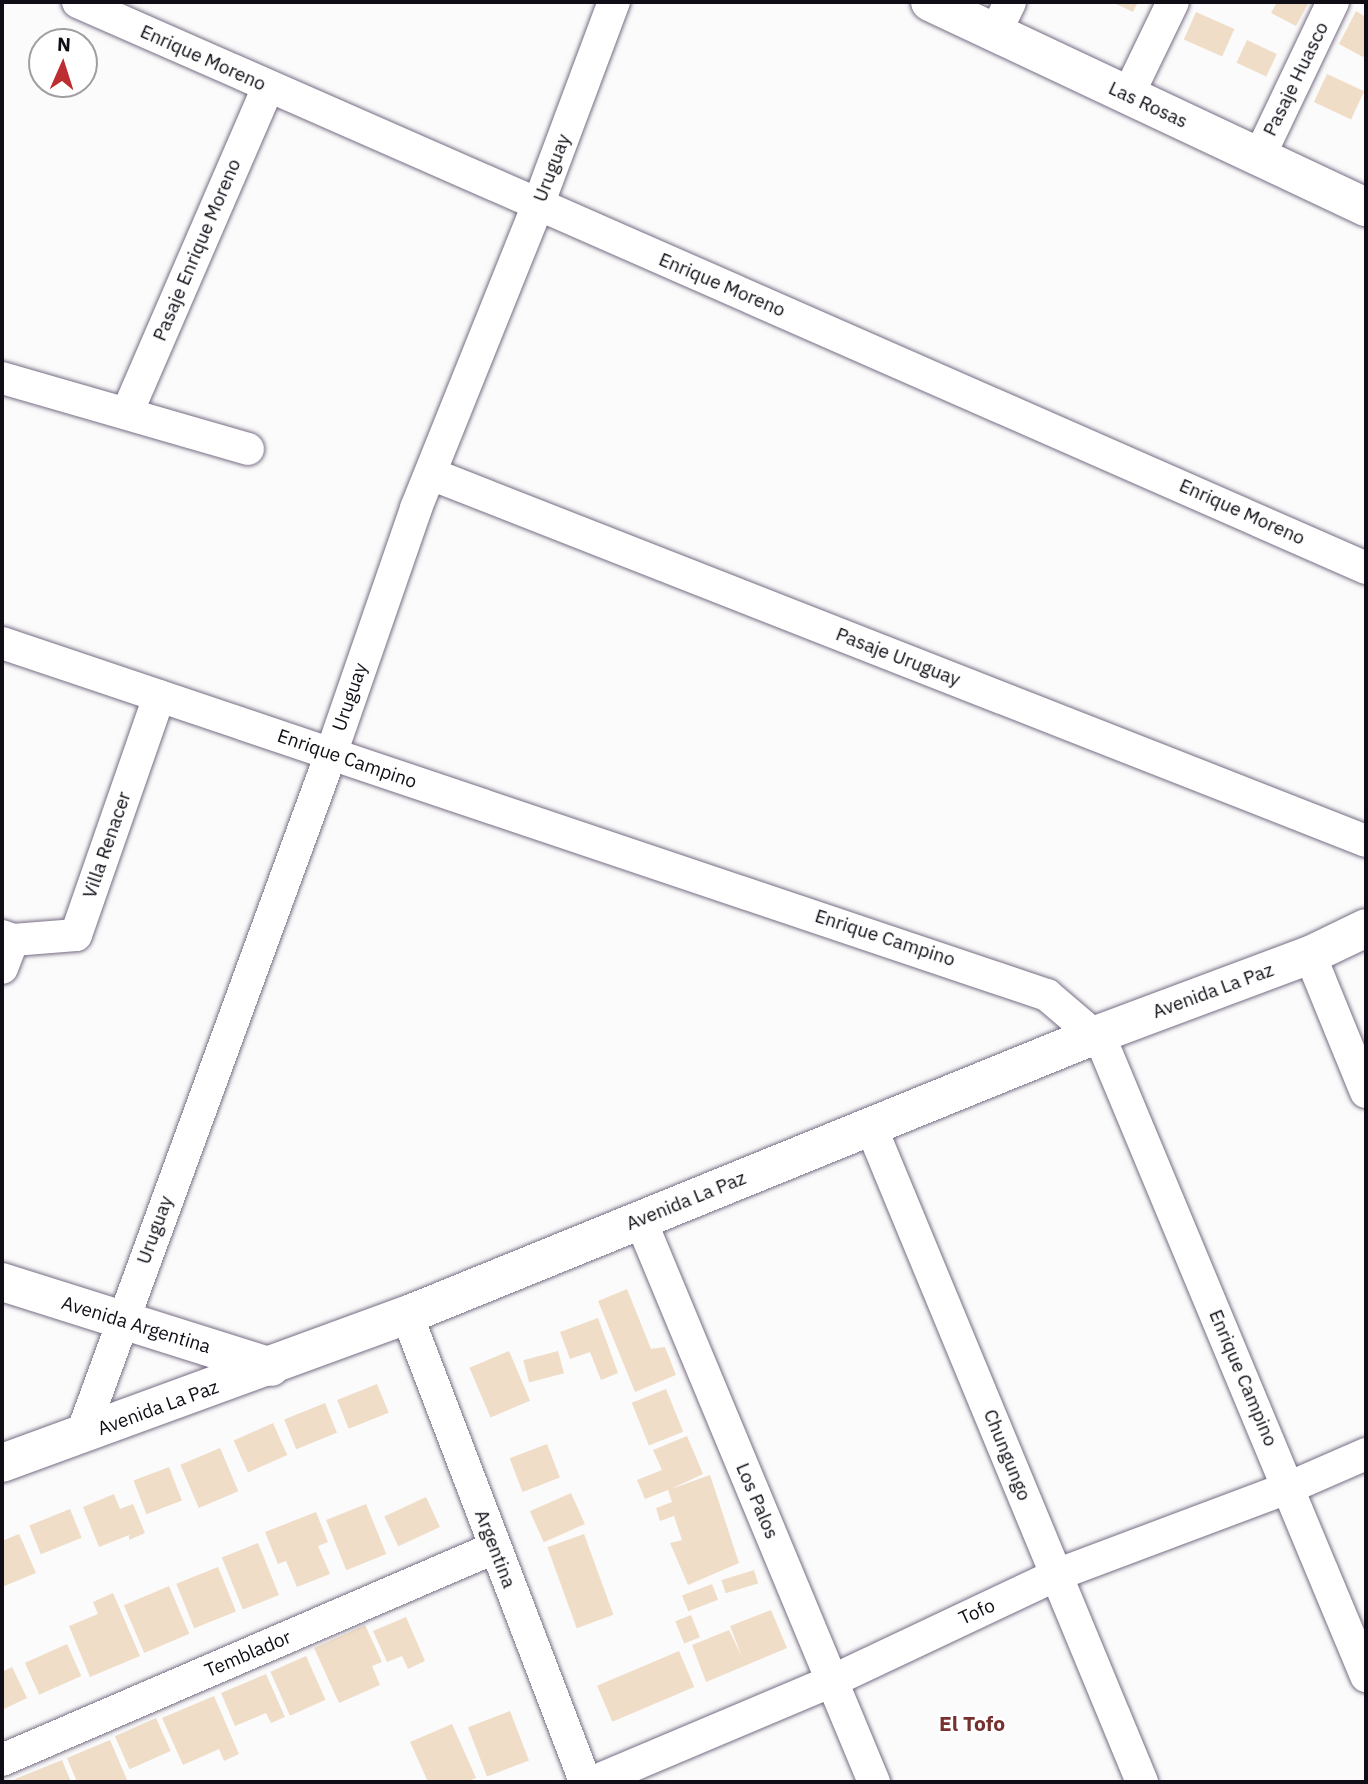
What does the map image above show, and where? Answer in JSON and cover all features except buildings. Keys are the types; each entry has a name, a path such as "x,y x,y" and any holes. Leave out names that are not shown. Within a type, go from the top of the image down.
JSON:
{"main road":[{"name":"Las Rosas","path":"930,2 1002,17 1128,95 1366,207"},
{"name":"Avenida La Paz","path":"2,1463 271,1367 407,1315 1093,1036 1310,955 1366,928"},
{"name":"Avenida Argentina","path":"2,1282 271,1367"}],"street":[{"name":"Enrique Moreno","path":"78,2 1366,568"},
{"name":"Uruguay","path":"81,1436 331,754 430,474 538,205 614,2"},
{"path":"1128,95 1173,2"},
{"name":"Pasaje Huasco","path":"1259,157 1333,2"},
{"name":"Pasaje Enrique Moreno","path":"127,413 268,87"},
{"path":"2,378 248,449"},
{"name":"Pasaje Uruguay","path":"430,474 1366,841"},
{"name":"Enrique Campino","path":"2,643 1025,985 1047,995 1102,1042 1366,1676"},
{"name":"Villa Renacer","path":"6,948 76,935 159,696"},
{"path":"1310,955 1366,1092"},
{"name":"Chungungo","path":"871,1127 1142,1782"},
{"name":"Los Palos","path":"640,1219 874,1782"},
{"name":"Argentina","path":"407,1315 585,1782"},
{"name":"Tofo","path":"593,1782 832,1681 1056,1575 1289,1488 1366,1454"},
{"name":"Temblador","path":"2,1760 494,1548"}],"district":[{"name":"El Tofo","path":"972,1723"}]}
